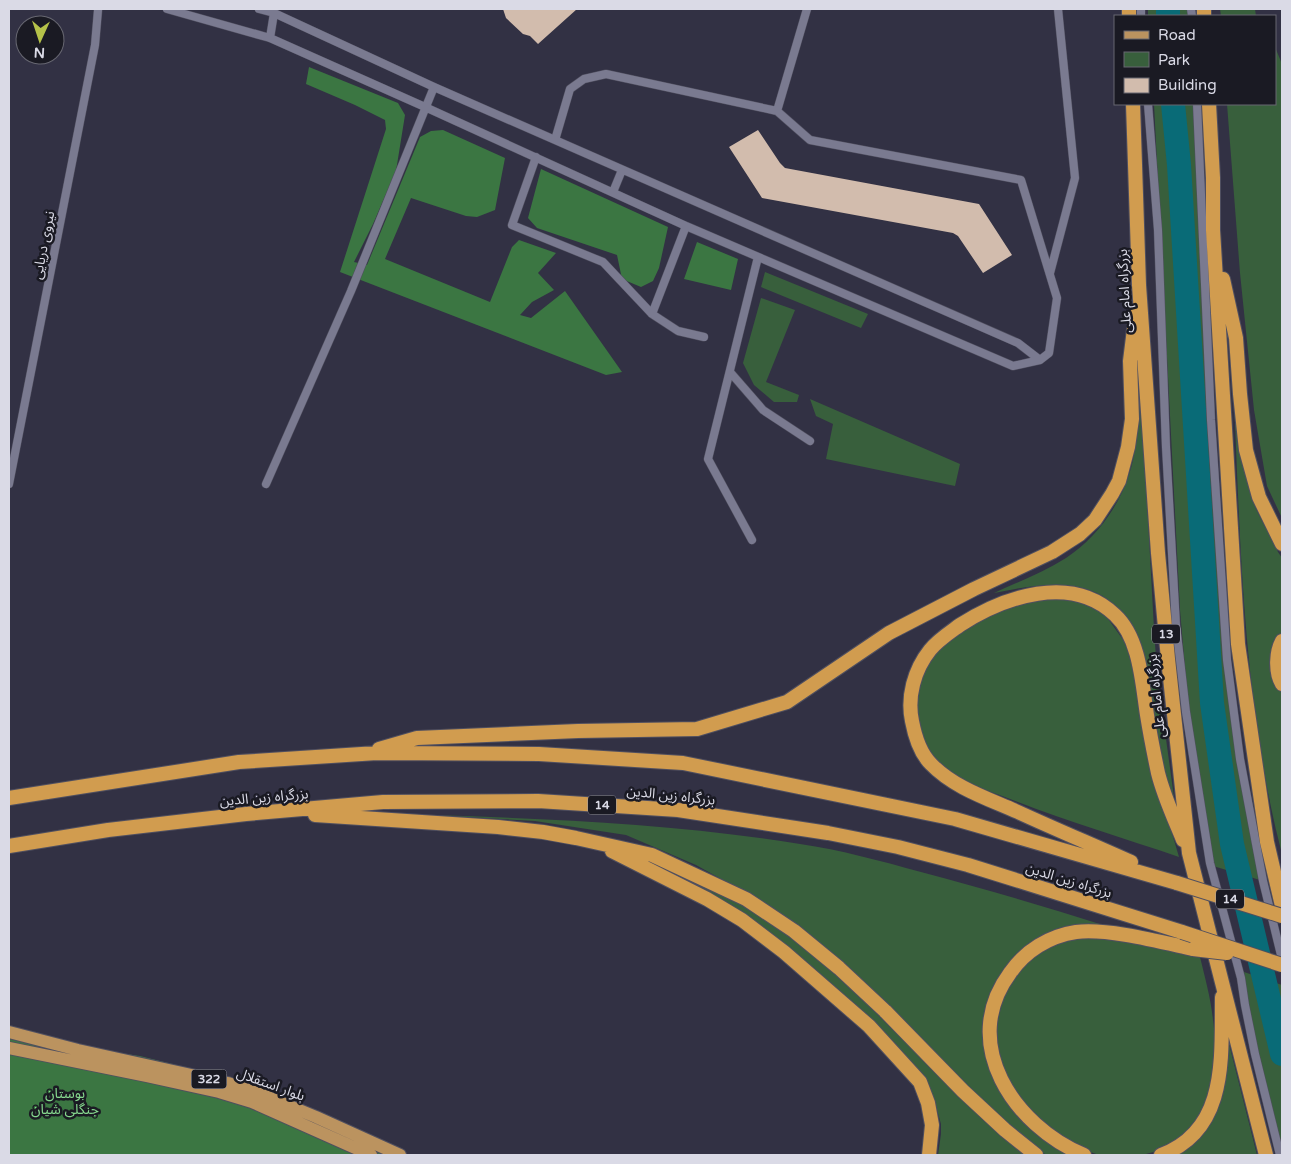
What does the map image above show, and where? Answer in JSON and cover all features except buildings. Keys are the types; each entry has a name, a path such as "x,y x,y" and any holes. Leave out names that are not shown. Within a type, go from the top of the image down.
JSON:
{"highway":[{"name":"بزرگراه امام علی","path":"1133,105 1139,285 1158,554 1189,853 1266,1155"},
{"path":"1209,105 1213,178 1213,230 1238,644 1267,842 1282,906"},
{"path":"1213,230 1236,338 1246,450 1259,497 1282,544"},
{"path":"362,754 417,738 578,731 697,729 787,702 889,633 974,589 1052,552 1080,534 1095,520 1112,494 1124,466 1132,419 1130,360 1139,285"},
{"path":"1177,883 958,785 931,764 921,749 915,734 910,698 914,679 930,650 944,636 977,614 1019,597 1066,592 1084,597 1114,614 1124,626 1136,653 1142,675 1159,775 1169,807 1189,853"},
{"path":"1282,641 1279,646 1277,663 1282,684"},
{"name":"بزرگراه زین الدین","path":"9,798 239,762 362,754 539,754 683,763 955,820 1177,883 1282,916"},
{"name":"بزرگراه زین الدین","path":"9,846 108,830 269,812 383,802 538,801 678,810 828,833 898,847 968,865 1282,965"},
{"path":"269,812 498,827 543,832 652,855 746,899 794,931 846,974 885,1011 962,1091 1036,1155"},
{"path":"596,842 742,920 784,952 869,1026 920,1082 928,1103 932,1125 929,1155"},
{"path":"1084,1155 1069,1149 1050,1136 1028,1116 1010,1095 999,1077 992,1058 989,1026 993,1004 1001,986 1013,969 1030,950 1059,936 1077,932 1110,934 1193,949 1253,955"},
{"path":"1161,1155 1186,1142 1210,1112 1220,1079 1222,978"}],"main road":[{"name":"بلوار استقلال","path":"9,1032 78,1050 228,1083 316,1116 400,1155"},
{"name":"بلوار استقلال","path":"9,1048 219,1092 252,1102 371,1155"}],"lane":[{"name":"نیروی دریایی","path":"9,484 94,45 96,9"},
{"path":"168,9 270,38 686,226 1013,366 1040,360 1049,353 1057,298 1021,180 810,140 777,111 606,74 584,79 570,89 555,140"},
{"path":"259,9 274,13 434,87 1018,343 1040,360"},
{"path":"777,111 807,9"},
{"path":"1050,273 1075,178 1058,9"},
{"path":"270,38 274,13"},
{"path":"266,484 351,291 434,87"},
{"path":"1148,105 1158,230 1166,447 1176,615 1186,712 1210,863 1241,978 1253,1046 1280,1155"},
{"path":"1197,105 1211,420 1226,660 1240,759 1263,881 1282,958"},
{"path":"536,157 512,225 603,262 652,314 678,331 704,337"},
{"path":"613,192 622,170"},
{"path":"652,314 686,226"},
{"path":"752,540 708,459 758,257"},
{"path":"730,372 764,410 810,441"}],"green space":[{"path":"1148,9 1188,9 1188,15 1148,15"},
{"path":"1220,9 1255,9 1256,15 1221,15"},
{"path":"1276,49 1282,64 1282,518 1267,486 1254,410 1240,273 1227,105 1276,105"},
{"path":"309,67 398,103 405,115 396,171 354,262 367,265 420,137 431,131 443,130 505,158 495,210 477,217 466,216 411,198 385,259 490,302 512,247 519,240 556,253 538,273 554,290 532,302 520,315 531,318 565,291 622,372 606,375 340,272 386,129 385,120 306,84"},
{"path":"1154,105 1193,105 1224,663 1260,880 1213,866 1189,714 1180,610"},
{"path":"541,169 668,227 659,268 653,281 641,287 622,279 617,255 537,228 528,218"},
{"path":"697,242 738,259 731,290 684,279"},
{"path":"765,272 868,314 861,328 761,287"},
{"path":"761,298 795,310 766,382 799,395 797,402 774,402 754,385 743,363"},
{"path":"1138,335 1157,673 1176,812 1161,761 1130,625 1118,608 1104,597 1087,589 1070,586 1032,586 994,593 1058,563 1077,550 1106,520 1120,497 1132,466 1134,455"},
{"path":"1232,353 1241,460 1256,509 1282,558 1282,854 1268,793 1250,668 1240,542"},
{"path":"810,399 960,464 955,486 826,459 833,424 816,416"},
{"path":"1031,600 1073,600 1096,609 1106,616 1124,641 1131,660 1153,769 1179,857 1052,815 973,784 939,764 929,753 922,740 918,726 917,711 921,682 934,656 943,646 978,620 1005,608"},
{"path":"434,815 663,827 815,846 944,878 1103,925 1056,931 1043,936 1024,948 1004,971 989,997 983,1023 984,1050 992,1075 1006,1099 1023,1121 1044,1140 1067,1155 1046,1155 998,1116 759,900 696,865 626,835 535,821"},
{"path":"644,861 704,885 747,906 799,942 859,996 982,1119 1027,1155 938,1155 941,1124 933,1096 816,971 770,933 723,902"},
{"path":"1084,937 1131,942 1200,957 1214,1024 1213,1088 1204,1110 1188,1130 1179,1138 1157,1151 1140,1155 1103,1155 1085,1150 1053,1130 1037,1116 1023,1101 1003,1069 997,1046 997,1025 1009,985 1016,974 1035,956 1046,949"},
{"path":"1244,972 1282,985 1282,1151 1251,1020"},
{"path":"1227,1036 1257,1155 1175,1155 1207,1126 1219,1106 1225,1083"},
{"name":"بوستان جنگلی شیان","path":"9,1037 140,1056 208,1073 401,1155 9,1155"}],"waterway":[{"path":"1168,9 1168,15"},
{"path":"1173,105 1179,165 1212,703 1232,844 1282,1054"}]}
